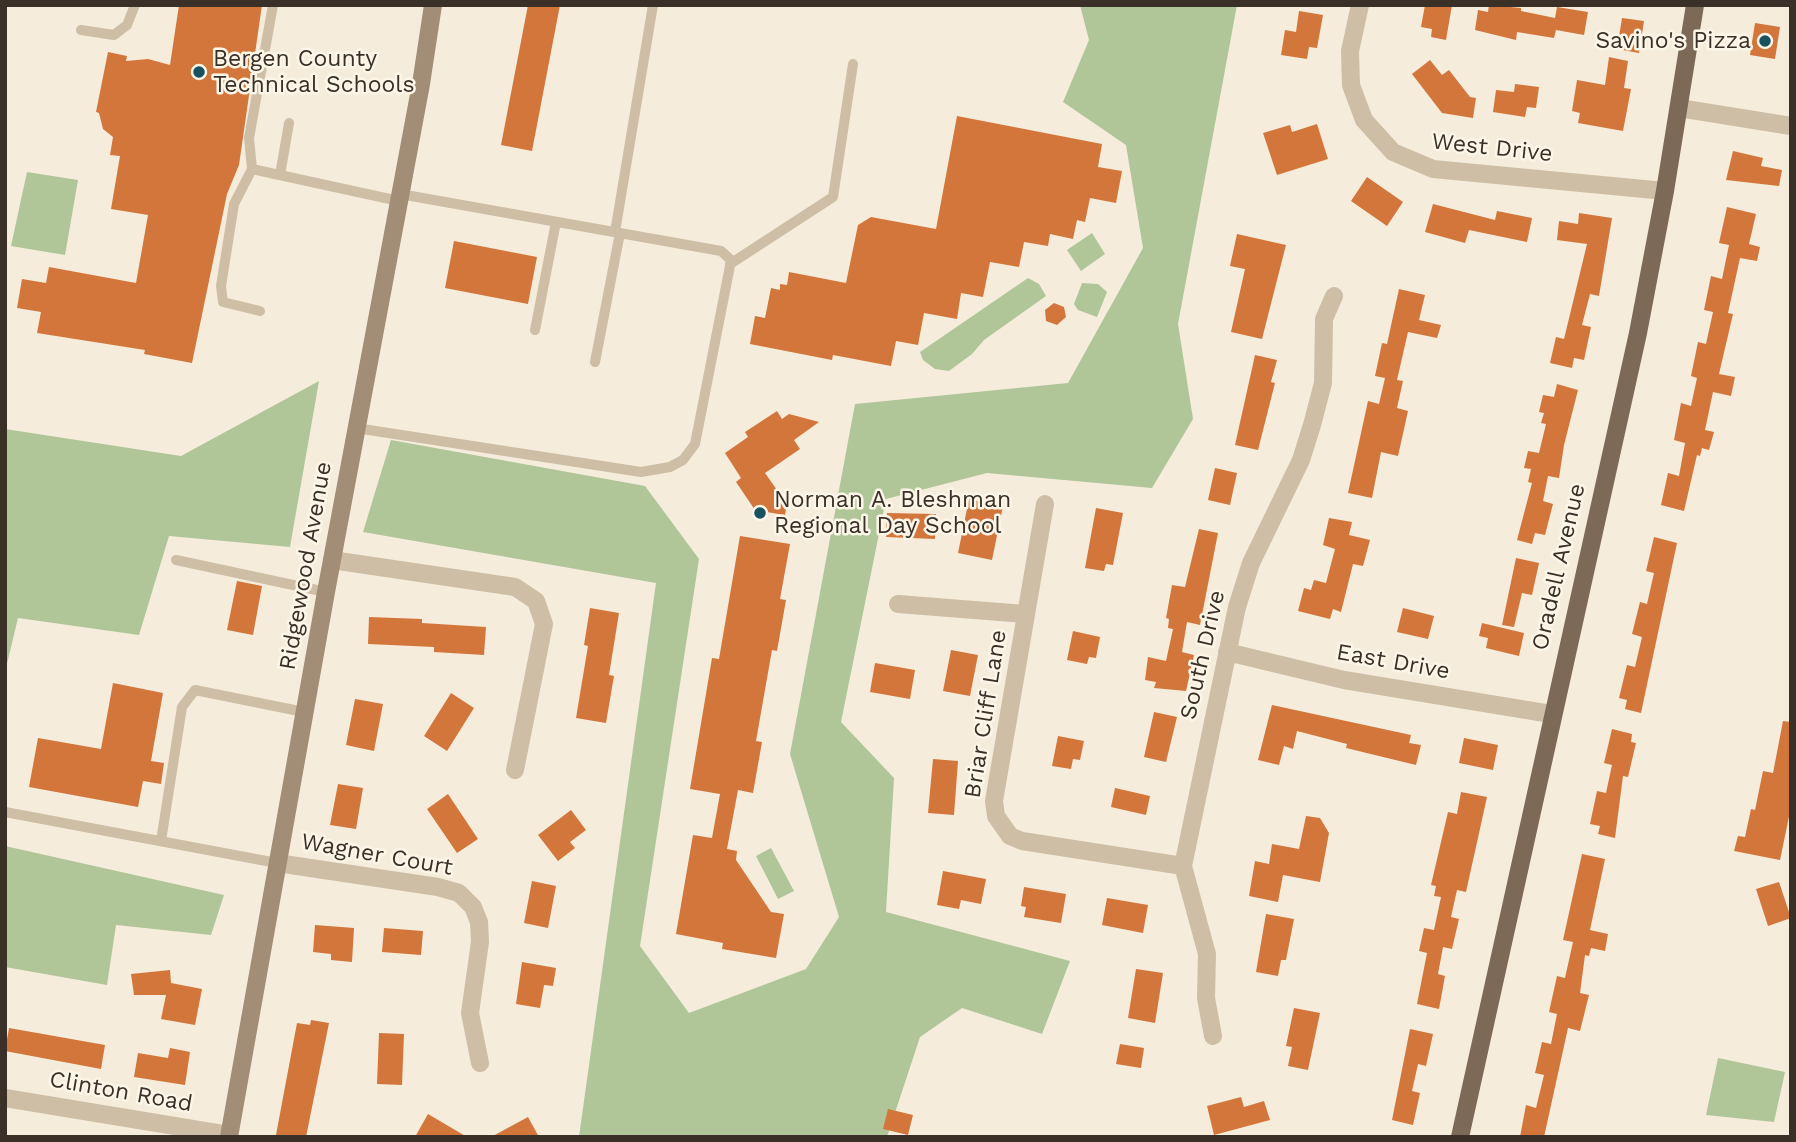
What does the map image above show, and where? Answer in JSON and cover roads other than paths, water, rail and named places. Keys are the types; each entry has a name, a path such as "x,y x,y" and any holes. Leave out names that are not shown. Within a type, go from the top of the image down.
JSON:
{"main road":[{"name":"Oradell Avenue","path":"1460,1137 1551,714 1638,333 1665,191 1695,5"}],"street":[{"name":"Ridgewood Avenue","path":"229,1136 433,5"},
{"name":"West Drive","path":"1360,5 1350,51 1351,85 1364,120 1394,152 1433,169 1665,191"},
{"path":"1679,108 1791,126"},
{"name":"South Drive","path":"1213,1036 1206,998 1207,954 1183,866 1227,652 1251,563 1301,460 1312,425 1323,383 1324,319 1334,296"},
{"name":"Briar Cliff Lane","path":"1045,504 994,801 1002,828 1022,841 1183,866"},
{"path":"332,560 515,587 536,601 544,624 515,770"},
{"path":"898,604 1026,614"},
{"name":"East Drive","path":"1227,652 1357,683 1551,714"},
{"name":"Wagner Court","path":"277,863 459,893 473,907 479,922 480,943 470,1013 480,1063"},
{"name":"Clinton Road","path":"5,1098 229,1136"}],"lane":[{"path":"81,30 114,34 127,25 135,5"},
{"path":"260,311 223,302 221,286 234,204 252,169 248,138 273,5"},
{"path":"595,362 653,5"},
{"path":"730,264 833,197 853,64"},
{"path":"279,175 289,123"},
{"path":"252,169 399,197 617,232 721,251 727,255 730,264 695,444 682,460 670,467 641,472 356,428"},
{"path":"535,330 556,222"},
{"path":"176,561 326,592"},
{"path":"161,841 182,707 195,690 304,712"},
{"path":"5,812 277,863"}],"place":[{"name":"Savino's Pizza","path":"1765,41"},
{"name":"Bergen County Technical Schools","path":"199,72"},
{"name":"Norman A. Bleshman Regional Day School","path":"760,513"}]}
